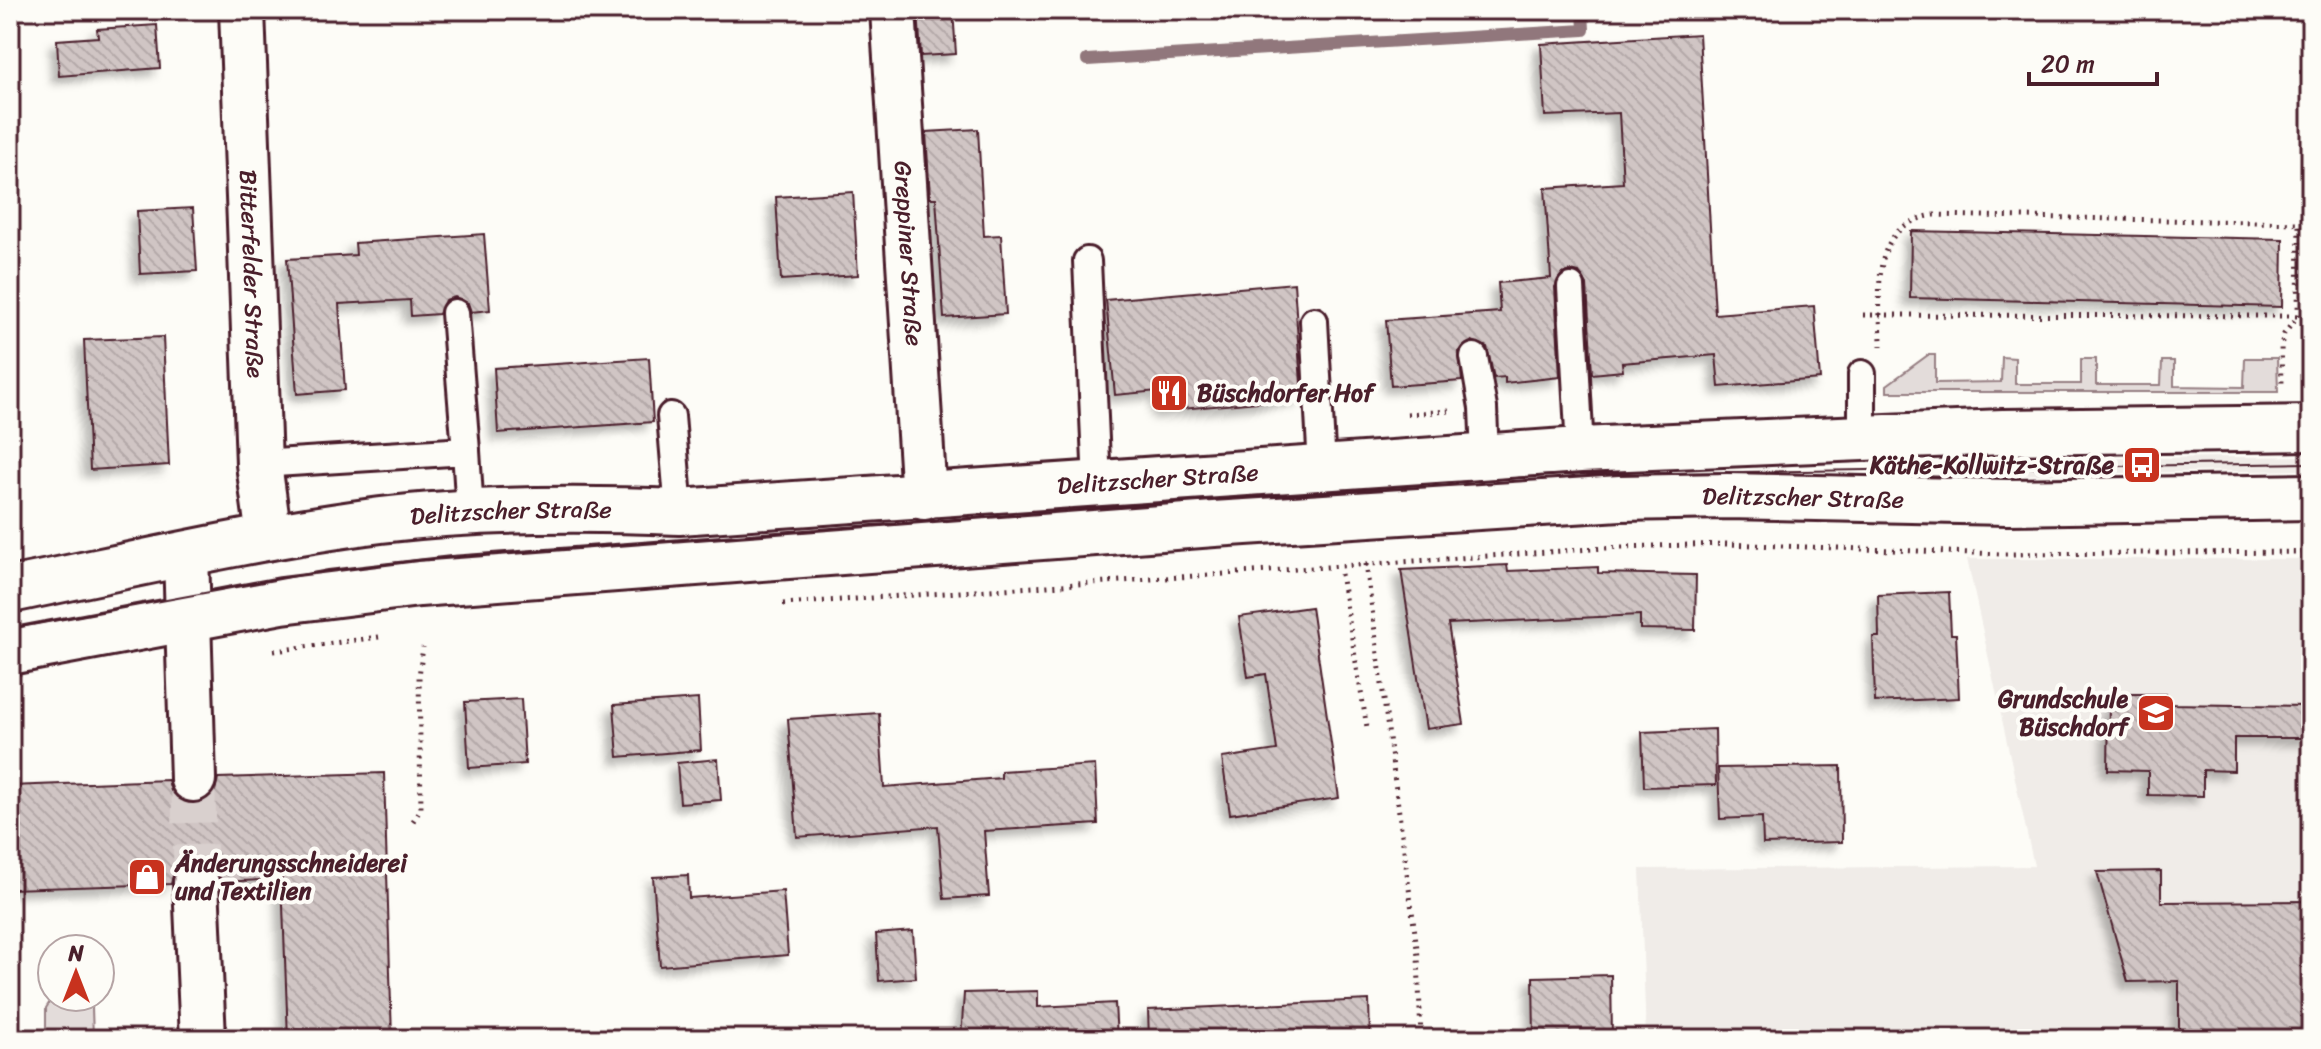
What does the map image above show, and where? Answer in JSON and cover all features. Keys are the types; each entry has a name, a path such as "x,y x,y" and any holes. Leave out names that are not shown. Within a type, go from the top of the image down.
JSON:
{"main road":[{"name":"Bitterfelder Straße","path":"242,10 259,464 269,537"},
{"name":"Greppiner Straße","path":"893,10 924,497"},
{"name":"Delitzscher Straße","path":"11,585 186,555 269,537 383,520 470,512 607,509 679,512 1580,450 1862,440 2297,412"},
{"name":"Delitzscher Straße","path":"10,652 297,599 549,572 1473,507 1727,496 2056,502 2311,497"},
{"path":"2056,502 2179,520 2311,517"},
{"path":"186,555 193,779"},
{"path":"196,883 203,1039"}],"lane":[{"path":"1087,261 1097,484"},
{"path":"1571,287 1580,450"},
{"path":"455,313 470,512"},
{"path":"1314,321 1322,468"},
{"path":"1474,357 1483,408 1485,457"},
{"path":"1862,374 1862,440"},
{"path":"671,416 679,512"},
{"path":"259,464 466,451"}],"path":[{"path":"1882,355 1881,268 1887,245 1904,224 1934,215 2299,223 2298,316 2284,334 2281,345 2297,412"},
{"path":"1863,315 2298,316"},
{"path":"777,605 1621,547 1725,544 2002,554 2311,552"},
{"path":"1366,564 1418,956 1421,1039"},
{"path":"1341,574 1367,727"},
{"path":"261,652 392,635"},
{"path":"413,821 421,809 419,676 423,647"}],"shaded area":[{"path":"1928,355 1935,355 1935,383 2001,382 2002,357 2015,358 2015,384 2081,384 2081,359 2096,359 2096,385 2161,385 2162,361 2174,361 2174,386 2244,387 2245,358 2277,358 2278,392 1887,392 1887,385"},
{"path":"2311,456 2311,470 1992,475 1992,460"},
{"name":"Grundschule Büschdorf","path":"1967,559 2311,559 2311,1039 1646,1039 1640,869 2034,866"},
{"path":"46,1013 92,1013 93,1039 46,1039"}],"building":[{"path":"918,10 953,10 956,54 921,56"},
{"path":"157,25 160,68 59,76 57,40 98,37 97,29"},
{"path":"1699,34 1715,314 1814,306 1820,379 1719,387 1716,355 1622,363 1623,371 1592,374 1587,285 1579,273 1571,271 1562,274 1555,287 1560,377 1505,383 1505,377 1494,378 1487,347 1472,341 1459,352 1462,381 1391,386 1386,320 1500,312 1498,283 1551,278 1545,188 1623,183 1619,113 1545,116 1541,44"},
{"path":"978,129 984,236 1001,235 1006,314 944,318 936,198 930,198 926,132"},
{"path":"853,192 858,275 781,280 776,197"},
{"path":"193,208 197,271 140,274 137,211"},
{"path":"1911,231 2283,239 2282,307 1910,298"},
{"path":"484,234 490,310 471,312 468,303 455,297 445,300 439,314 411,316 410,300 339,304 345,390 297,394 287,259 356,255 355,243"},
{"path":"1294,283 1302,398 1160,411 1158,391 1115,395 1106,300"},
{"path":"163,337 169,465 90,470 84,340"},
{"path":"649,358 653,422 498,433 494,368"},
{"path":"1507,565 1508,571 1598,567 1598,573 1696,575 1695,630 1640,629 1640,615 1448,624 1464,724 1426,729 1401,570"},
{"path":"1949,592 1951,634 1956,634 1959,698 1875,702 1873,637 1879,637 1878,595"},
{"path":"1311,607 1339,798 1230,814 1222,758 1277,750 1266,674 1248,677 1239,617"},
{"path":"2120,694 2166,694 2166,704 2311,706 2311,738 2234,738 2234,771 2203,770 2203,796 2148,795 2148,771 2108,770 2109,704 2119,705"},
{"path":"521,699 525,764 469,768 465,702"},
{"path":"698,699 701,750 618,757 614,705"},
{"path":"879,713 884,787 1001,778 1001,771 1095,765 1098,824 984,831 989,896 944,899 938,826 797,837 788,719"},
{"path":"1715,729 1716,785 1644,787 1642,732"},
{"path":"718,759 721,800 680,803 677,763"},
{"path":"1841,766 1842,842 1763,844 1762,817 1720,819 1718,768"},
{"path":"384,773 392,1039 288,1039 282,879 221,882 217,869 207,861 196,858 182,862 174,872 171,884 10,889 10,786 168,780 171,791 181,801 195,804 205,801 215,791 218,778"},
{"path":"2161,871 2161,902 2311,901 2311,1039 2179,1039 2179,981 2128,982 2097,872"},
{"path":"688,875 689,898 783,891 788,955 660,966 653,877"},
{"path":"913,931 916,978 879,981 876,934"},
{"path":"1611,975 1612,1036 1534,1038 1533,977"},
{"path":"1038,991 1038,1007 1115,1003 1117,1039 961,1039 964,993"},
{"path":"1369,1000 1370,1039 1149,1039 1148,1010"}],"waterway":[{"path":"1087,60 1584,30 1583,10"}],"tunnel":[{"path":"193,779 196,883"}],"tram line":[{"path":"10,629 328,570 451,556 1554,475 2311,463"}],"place":[{"name":"Büschdorfer Hof","path":"1169,393"},
{"name":"Käthe-Kollwitz-Straße","path":"2142,465"},
{"name":"Grundschule Büschdorf","path":"2156,713"},
{"name":"Änderungsschneiderei und Textilien","path":"147,877"}]}
